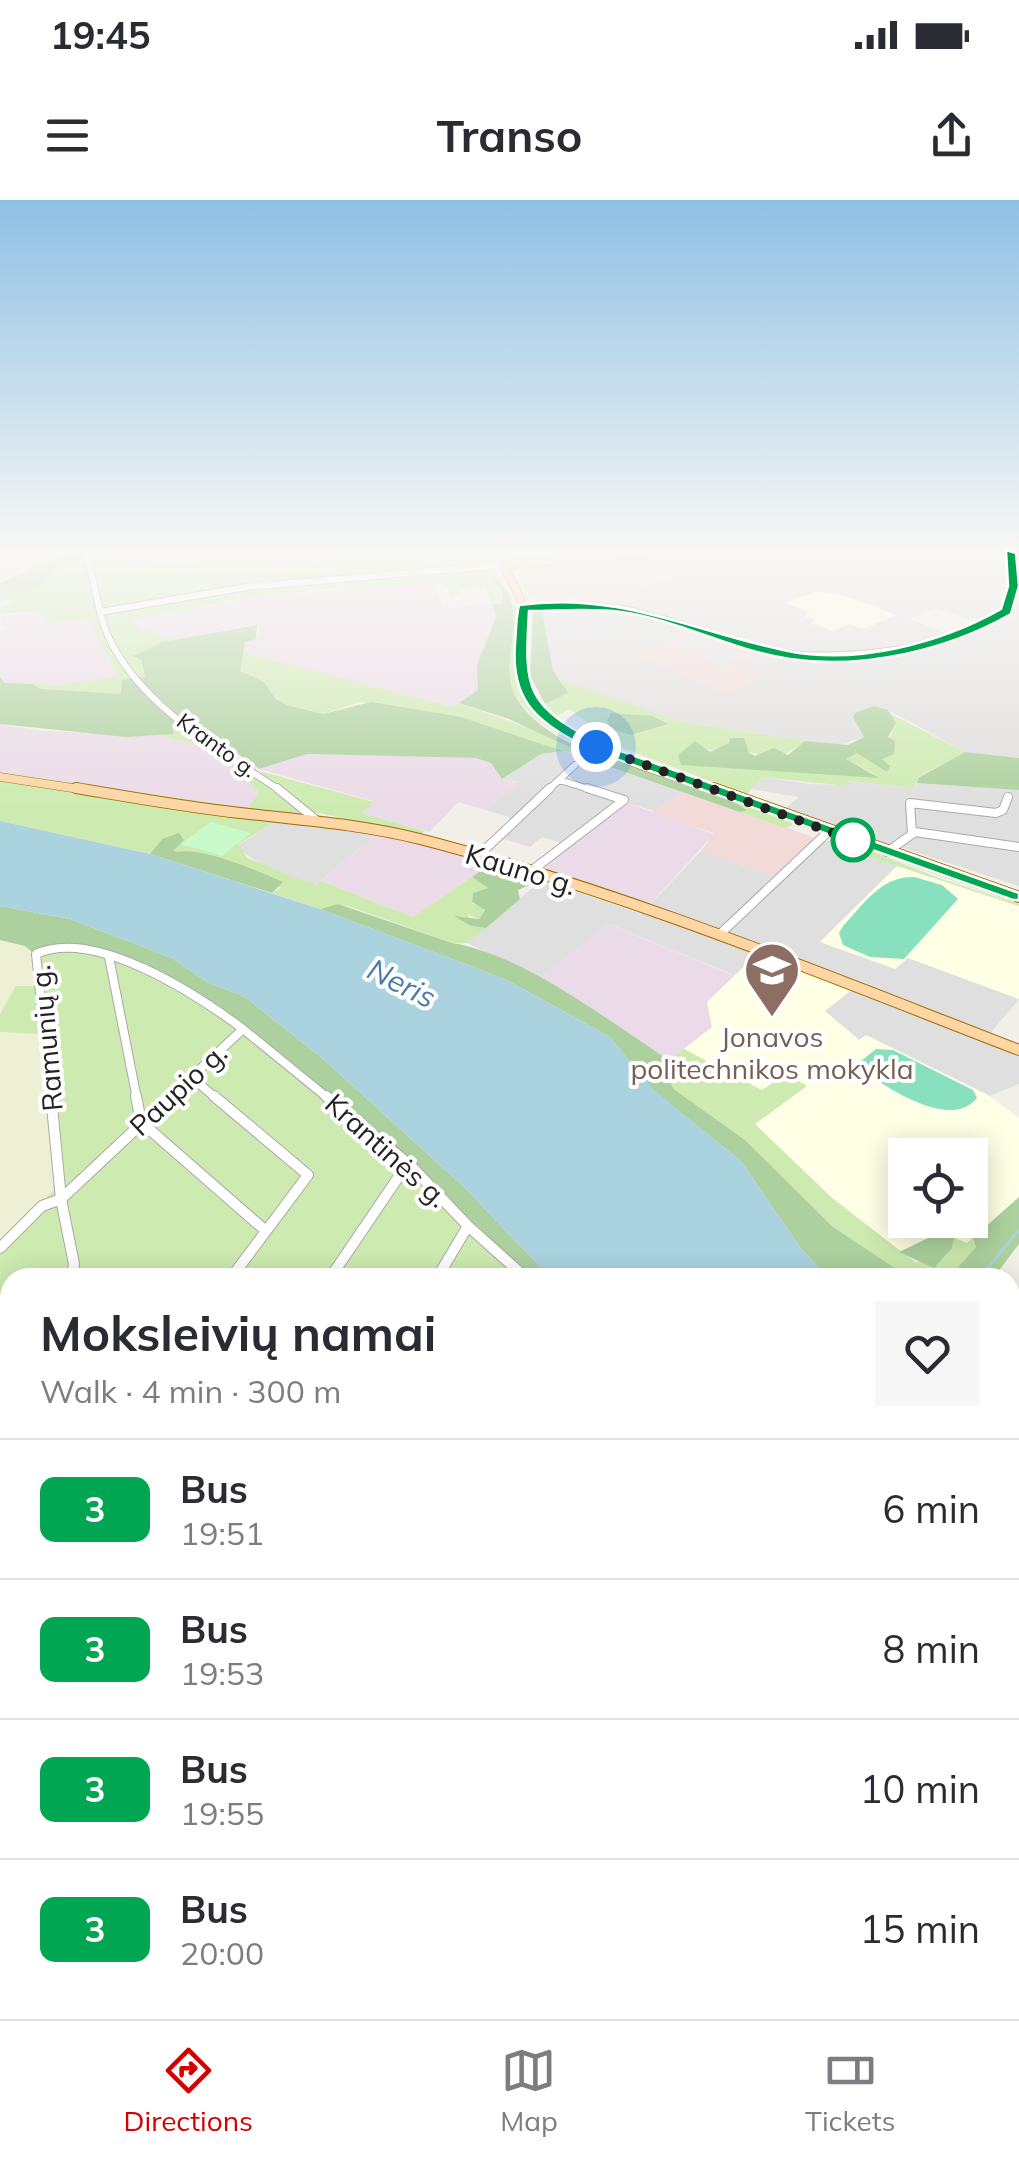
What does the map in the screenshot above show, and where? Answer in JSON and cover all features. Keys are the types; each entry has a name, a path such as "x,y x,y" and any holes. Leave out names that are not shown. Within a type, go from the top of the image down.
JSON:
{"main road":[{"path":"523,638 521,683 537,708 559,726 610,752 1019,896"},
{"name":"Kauno g.","path":"0,778 239,814 315,819 379,829 532,871 719,936 1019,1050"}],"street":[{"name":"Kranto g.","path":"110,638 174,716 305,807 315,819"},
{"path":"724,638 776,653 822,658 870,657 940,638"},
{"path":"478,856 575,765"},
{"path":"532,871 624,800 560,780"},
{"path":"912,833 910,803 996,813 1003,810 1008,797"},
{"path":"719,936 830,831"},
{"path":"888,852 912,833 1019,847"},
{"name":"Ramunių g.","path":"61,1199 36,954 56,946 109,957"},
{"path":"109,957 141,1122 266,1230"},
{"name":"Paupio g.","path":"0,1248 42,1206 61,1199 242,1030 202,1000 158,976 109,957"},
{"name":"Krantinės g.","path":"242,1030 408,1163 515,1268"},
{"path":"190,1076 308,1175 238,1268"},
{"path":"337,1268 408,1163"},
{"path":"61,1199 73,1268"},
{"path":"443,1268 468,1226"}],"shaded area":[{"path":"0,638 98,638 119,676 61,685 5,683 0,677"},
{"path":"488,638 477,665 478,690 453,707 243,652 246,641"},
{"path":"547,638 674,638 636,654 762,676 735,665 762,648 731,638 1019,638 1019,758 965,752 888,710 853,717 864,737 837,746 675,720 559,678 553,671"},
{"path":"674,638 707,638 754,653 735,665 764,677 726,694 635,654"},
{"path":"683,638 702,638 743,655 723,666 672,643"},
{"path":"0,724 43,731 157,735 210,747 259,792 247,809 0,774"},
{"path":"563,751 683,791 654,811 624,802 568,845 542,837 530,847 501,838 518,820 486,810 517,782 502,779 541,754"},
{"path":"307,754 476,758 491,763 502,779 518,783 486,810 458,802 430,832 361,813 373,801 259,769"},
{"path":"762,777 810,784 847,785 847,781 915,788 917,783 1019,790 1019,886 784,809 799,797 751,789"},
{"path":"683,791 817,839 776,878 702,850 714,833 651,813"},
{"path":"624,802 714,834 650,904 539,868"},
{"path":"279,819 379,832 316,885 273,871 241,851 239,845"},
{"path":"379,832 490,865 413,917 321,881"},
{"path":"817,839 1019,906 1019,999 984,1041 1019,1056 1019,1084 989,1096 1019,1118 1019,1197 988,1224 988,1138 888,1138 888,1232 806,1085 786,1075 684,1049 712,1027 707,1002 734,975 609,924 540,978 467,943 542,880 641,914 702,850 776,878"},
{"path":"897,866 1019,906 1019,999 908,958 895,969 820,942"},
{"path":"608,924 735,976 707,1002 712,1027 669,1060 540,978"},
{"path":"0,940 25,946 33,953 36,986 16,986 0,1014"},
{"path":"755,956 767,956 853,989 825,1011 859,1040 866,1035 988,1095 1019,1118 1019,1197 988,1224 988,1138 888,1138 888,1238 928,1238 899,1252 831,1197 755,1124 806,1085 786,1075 762,1091 684,1049 712,1027 707,1002"},
{"path":"0,1032 41,1033 54,1190 0,1244"},
{"path":"891,1238 928,1238 899,1252"}],"green space":[{"path":"98,638 176,640 134,658 142,661 145,677 123,684 122,694 41,689 33,684 61,685 118,676"},
{"path":"186,638 256,638 245,642 240,671 264,682 276,699 287,705 323,714 371,702 461,717 563,751 541,754 502,779 491,763 476,758 307,754 259,769 190,720 173,728 173,734 126,737 0,724 0,677 5,683 33,684 41,689 121,694 122,680 145,677 142,661 133,656 163,642"},
{"path":"488,638 512,638 512,686 535,720 560,738 591,752 692,785 747,810 740,812 579,756 580,752 509,719 459,703 478,690 477,665"},
{"path":"510,638 517,638 518,686 539,715 572,737 787,819 793,825 785,828 740,812 746,808 651,776 579,746 525,707 511,685"},
{"path":"532,638 547,638 553,671 569,693 545,704 530,675"},
{"path":"243,652 453,707 459,703 544,734 582,754 461,717 360,702 323,714 287,705 263,682 239,671"},
{"path":"559,678 675,720 805,741 787,753 768,756 729,743 717,751 701,749 678,755 875,774 845,759 857,753 872,762 882,759 896,723 891,714 965,752 918,777 915,788 762,777 746,795 582,732 595,727 569,709 557,716 545,704 569,693"},
{"path":"874,706 888,710 896,723 888,737 895,741 894,754 882,759 890,766 887,772 857,753 846,759 879,778 681,765 678,755 695,741 710,752 729,743 730,738 744,738 749,753 755,756 774,748 788,755 805,741 848,745 864,737 853,717 855,713"},
{"path":"611,713 652,716 668,724 631,735 610,729 607,720"},
{"path":"178,724 255,776 263,772 374,802 362,813 425,831 418,836 320,813 261,813 27,780 31,777 248,808 259,792 210,747 157,735 173,734 172,728"},
{"path":"965,752 1019,758 1019,790 917,783 918,778"},
{"path":"0,781 279,819 239,844 247,858 316,885 321,881 413,917 472,877 489,888 473,893 472,903 485,909 479,919 468,915 471,926 486,928 467,943 452,943 354,908 338,904 320,909 272,893 281,888 176,853 171,838 162,839 150,854 0,821"},
{"path":"211,822 251,833 222,856 181,844"},
{"path":"179,833 184,840 176,852 215,856 283,882 272,893 150,854 162,839"},
{"path":"838,838 941,879 1019,906 825,842"},
{"path":"485,868 508,876 542,880 518,890 520,899 486,928 471,926 454,916 479,919 485,910 472,902 473,893 488,888 472,877"},
{"path":"914,877 942,885 958,899 904,959 870,957 843,945 839,933 843,926 874,893 892,881"},
{"path":"338,904 480,950 536,974 591,1008 669,1060 665,1077 675,1090 745,1140 833,1227 894,1268 819,1268 802,1250 741,1161 653,1090 610,1037 505,979 320,909"},
{"path":"0,906 70,919 172,958 207,982 245,997 322,1058 464,1187 541,1268 522,1268 351,1112 196,993 146,968 76,946 47,946 33,953 25,946 0,940"},
{"path":"54,942 143,964 183,983 227,1012 377,1134 522,1268 0,1268 0,1244 54,1190 41,1034 0,1032 0,1014 16,986 36,986 33,953"},
{"path":"684,1049 762,1090 786,1074 807,1086 755,1124 831,1197 916,1263 952,1248 954,1238 967,1243 973,1238 976,1247 957,1268 894,1268 833,1227 745,1140 675,1090 665,1077 669,1060"},
{"path":"876,1049 893,1050 973,1090 977,1098 966,1107 952,1110 937,1109 905,1097 865,1073 860,1062"},
{"path":"1019,1197 1019,1244 1001,1268 957,1268 976,1247 973,1238 988,1238 988,1225"},
{"path":"928,1238 954,1238 952,1248 934,1268 899,1252"}],"water":[{"name":"Neris","path":"0,821 150,854 320,909 505,979 610,1037 654,1090 741,1161 802,1250 819,1268 541,1268 464,1187 322,1058 245,997 207,982 172,958 70,919 0,906"}],"waterway":[{"path":"987,1268 1019,1230"}],"bus line":[{"name":"3","path":"522,638 519,669 525,691 549,719 596,747 1019,897"},
{"name":"3","path":"720,638 790,656 846,658 894,652 941,638"}],"place":[{"name":"Jonavos politechnikos mokykla","path":"772,1019"}],"route":[{"path":"596,747 853,840"}]}
